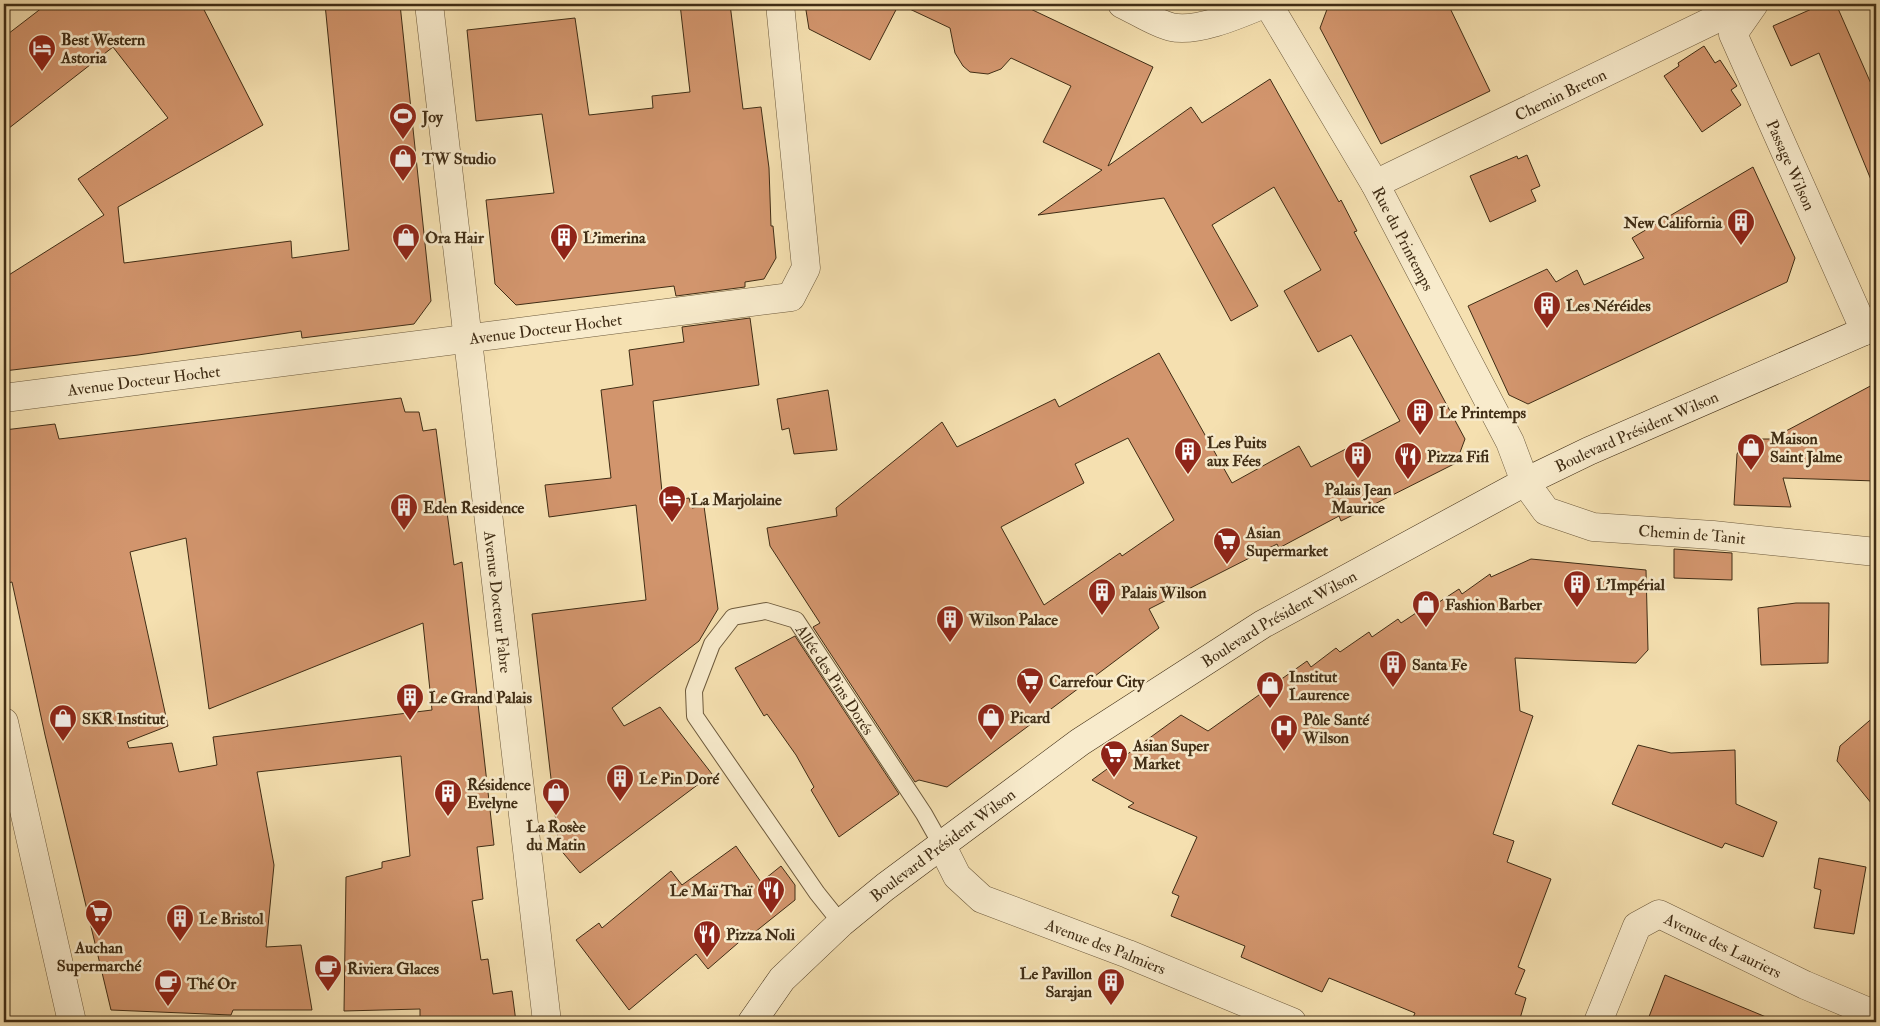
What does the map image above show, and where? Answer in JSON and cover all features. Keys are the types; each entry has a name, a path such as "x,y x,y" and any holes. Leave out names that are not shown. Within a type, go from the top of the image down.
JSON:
{"street":[{"name":"Avenue Docteur Fabre","path":"429,4 548,1022"},
{"name":"Avenue Docteur Hochet","path":"4,398 791,297 806,268 780,4"},
{"path":"1122,4 1171,27 1198,26 1239,14 1264,4"},
{"name":"Rue du Printemps","path":"1268,4 1375,184 1510,442 1525,482"},
{"name":"Chemin Breton","path":"1375,184 1747,4"},
{"name":"Passage Wilson","path":"1754,4 1733,34 1871,328"},
{"name":"Boulevard Président Wilson","path":"752,1022 782,979 841,923 886,887 1080,742 1264,624 1525,482 1589,451 1871,328"},
{"name":"Chemin de Tanit","path":"1525,482 1546,511 1593,527 1713,535 1876,552"},
{"path":"4,722 72,1022"},
{"name":"Avenue des Palmiers","path":"942,846 957,876 982,899 1128,954 1292,1022"},
{"name":"Avenue des Lauriers","path":"1598,1022 1637,926 1659,914 1805,985 1876,1015"}],"lane":[{"name":"Allée des Pins Dorés","path":"841,923 817,893 695,716 694,691 712,644 734,617 766,611 796,620 924,814 942,846"}],"building":[{"path":"47,4 201,4 263,125 118,207 124,263 291,241 292,258 349,250 325,4 400,4 431,301 414,324 302,338 301,331 138,355 4,371 4,278 104,215 78,179 168,118 113,47 4,132 4,37"},
{"path":"680,4 730,4 743,109 761,107 769,168 771,226 773,226 776,258 764,279 745,282 745,287 676,296 674,286 516,305 495,284 486,200 554,193 542,114 476,121 467,30 575,18 589,115 653,108 652,96 690,92"},
{"path":"805,4 899,4 870,60 809,29"},
{"path":"899,4 1020,4 1153,67 1108,166 1191,107 1202,123 1270,79 1339,202 1341,200 1357,231 1354,232 1465,439 1456,463 1341,521 1339,516 1279,548 1277,544 1149,609 1159,628 947,787 919,780 915,782 813,627 820,623 770,546 767,528 837,516 836,508 942,422 957,447 1055,399 1059,407 1159,353 1232,483 1299,446 1311,467 1400,421 1351,335 1318,352 1284,291 1321,270 1274,187 1212,225 1258,306 1231,321 1164,198 1038,215 1102,170 1043,142 1071,86 1011,58 1001,69 988,74 970,72 963,66 955,53 950,28","holes":["1128,438 1174,520 1122,556 1120,553 1044,605 1001,527 1084,483 1075,464"]},
{"path":"1329,4 1448,4 1490,91 1381,144 1320,28"},
{"path":"1823,4 1836,4 1876,95 1876,192 1819,53 1791,66 1773,26"},
{"path":"1704,46 1715,63 1720,60 1737,86 1731,90 1741,105 1702,132 1664,76 1679,66 1678,63"},
{"path":"1527,155 1540,186 1531,190 1536,201 1490,222 1470,176 1517,156 1518,159"},
{"path":"1753,167 1795,258 1787,282 1528,404 1509,395 1468,306 1547,269 1556,282 1577,270 1584,285 1644,258 1632,238"},
{"path":"750,318 759,385 653,401 663,502 689,498 692,508 704,506 718,609 699,641 612,708 624,726 660,707 712,774 580,873 559,848 532,614 646,600 636,505 549,517 545,485 611,478 601,390 633,385 629,350 684,342 682,327"},
{"path":"1876,383 1876,481 1783,478 1791,507 1734,505 1737,454 1746,439 1771,439"},
{"path":"828,390 837,450 794,454 789,428 782,430 777,399"},
{"path":"401,398 405,412 419,412 423,431 436,429 454,565 462,562 494,845 477,847 483,899 472,901 481,960 488,959 493,994 512,991 516,1022 420,1022 420,1009 344,1011 346,877 382,868 382,862 410,856 401,756 257,772 274,865 266,947 301,945 312,1010 233,1010 231,1015 111,1010 45,735 12,582 4,584 4,430 55,424 59,439","holes":["186,538 209,709 423,623 432,710 213,737 217,765 179,772 172,743 129,748 127,742 168,726 130,552"]},
{"path":"1674,549 1732,553 1732,580 1674,578"},
{"path":"1531,559 1646,570 1648,650 1636,663 1515,658 1520,711 1533,716 1493,834 1514,841 1507,862 1551,879 1518,967 1525,970 1515,994 1526,998 1519,1022 1411,1022 1415,1013 1329,978 1322,992 1241,957 1245,946 1171,916 1179,896 1172,893 1197,837 1128,807 1134,803 1092,780 1181,715 1208,731 1307,661 1311,667 1336,648 1340,652 1369,632 1372,637 1398,619 1401,623 1428,605 1430,608 1459,589 1462,594 1490,574 1491,577"},
{"path":"1796,603 1829,603 1828,663 1761,665 1758,608"},
{"path":"795,636 899,794 839,837 811,790 814,787 796,755 767,714 764,716 735,668"},
{"path":"1876,715 1876,809 1837,761 1840,746"},
{"path":"1638,745 1671,753 1735,750 1736,804 1777,822 1763,857 1725,843 1722,848 1612,804"},
{"path":"736,846 761,882 781,866 795,885 795,900 755,932 753,930 708,969 696,954 629,1010 576,940 599,923 602,928 671,871 682,885"},
{"path":"1819,858 1866,867 1854,934 1814,928 1821,890 1814,888"},
{"path":"1665,975 1778,1022 1647,1022"}],"place":[{"name":"Best Western Astoria","path":"42,72"},
{"name":"Joy","path":"403,140"},
{"name":"TW Studio","path":"403,182"},
{"name":"New California","path":"1741,246"},
{"name":"Ora Hair","path":"406,261"},
{"name":"L'imerina","path":"564,261"},
{"name":"Les Néréides","path":"1547,329"},
{"name":"Le Printemps","path":"1420,436"},
{"name":"Maison Saint Jalme","path":"1751,471"},
{"name":"Les Puits aux Fées","path":"1188,475"},
{"name":"Palais Jean Maurice","path":"1358,479"},
{"name":"Pizza Fifi","path":"1408,480"},
{"name":"La Marjolaine","path":"672,523"},
{"name":"Eden Residence","path":"404,531"},
{"name":"Asian Supermarket","path":"1227,565"},
{"name":"L'Impérial","path":"1577,608"},
{"name":"Palais Wilson","path":"1102,616"},
{"name":"Fashion Barber","path":"1426,628"},
{"name":"Wilson Palace","path":"950,643"},
{"name":"Santa Fe","path":"1393,688"},
{"name":"Carrefour City","path":"1030,705"},
{"name":"Institut Laurence","path":"1270,709"},
{"name":"Le Grand Palais","path":"410,721"},
{"name":"Picard","path":"991,741"},
{"name":"SKR Institut","path":"63,742"},
{"name":"Pôle Santé Wilson","path":"1284,752"},
{"name":"Asian Super Market","path":"1114,778"},
{"name":"Le Pin Doré","path":"620,802"},
{"name":"La Rosèe du Matin","path":"556,816"},
{"name":"Résidence Evelyne","path":"448,817"},
{"name":"Le Maï Thaï","path":"771,914"},
{"name":"Auchan Supermarché","path":"99,937"},
{"name":"Le Bristol","path":"180,942"},
{"name":"Pizza Noli","path":"707,958"},
{"name":"Riviera Glaces","path":"328,992"},
{"name":"Le Pavillon Sarajan","path":"1111,1006"},
{"name":"Thé Or","path":"168,1007"}]}
